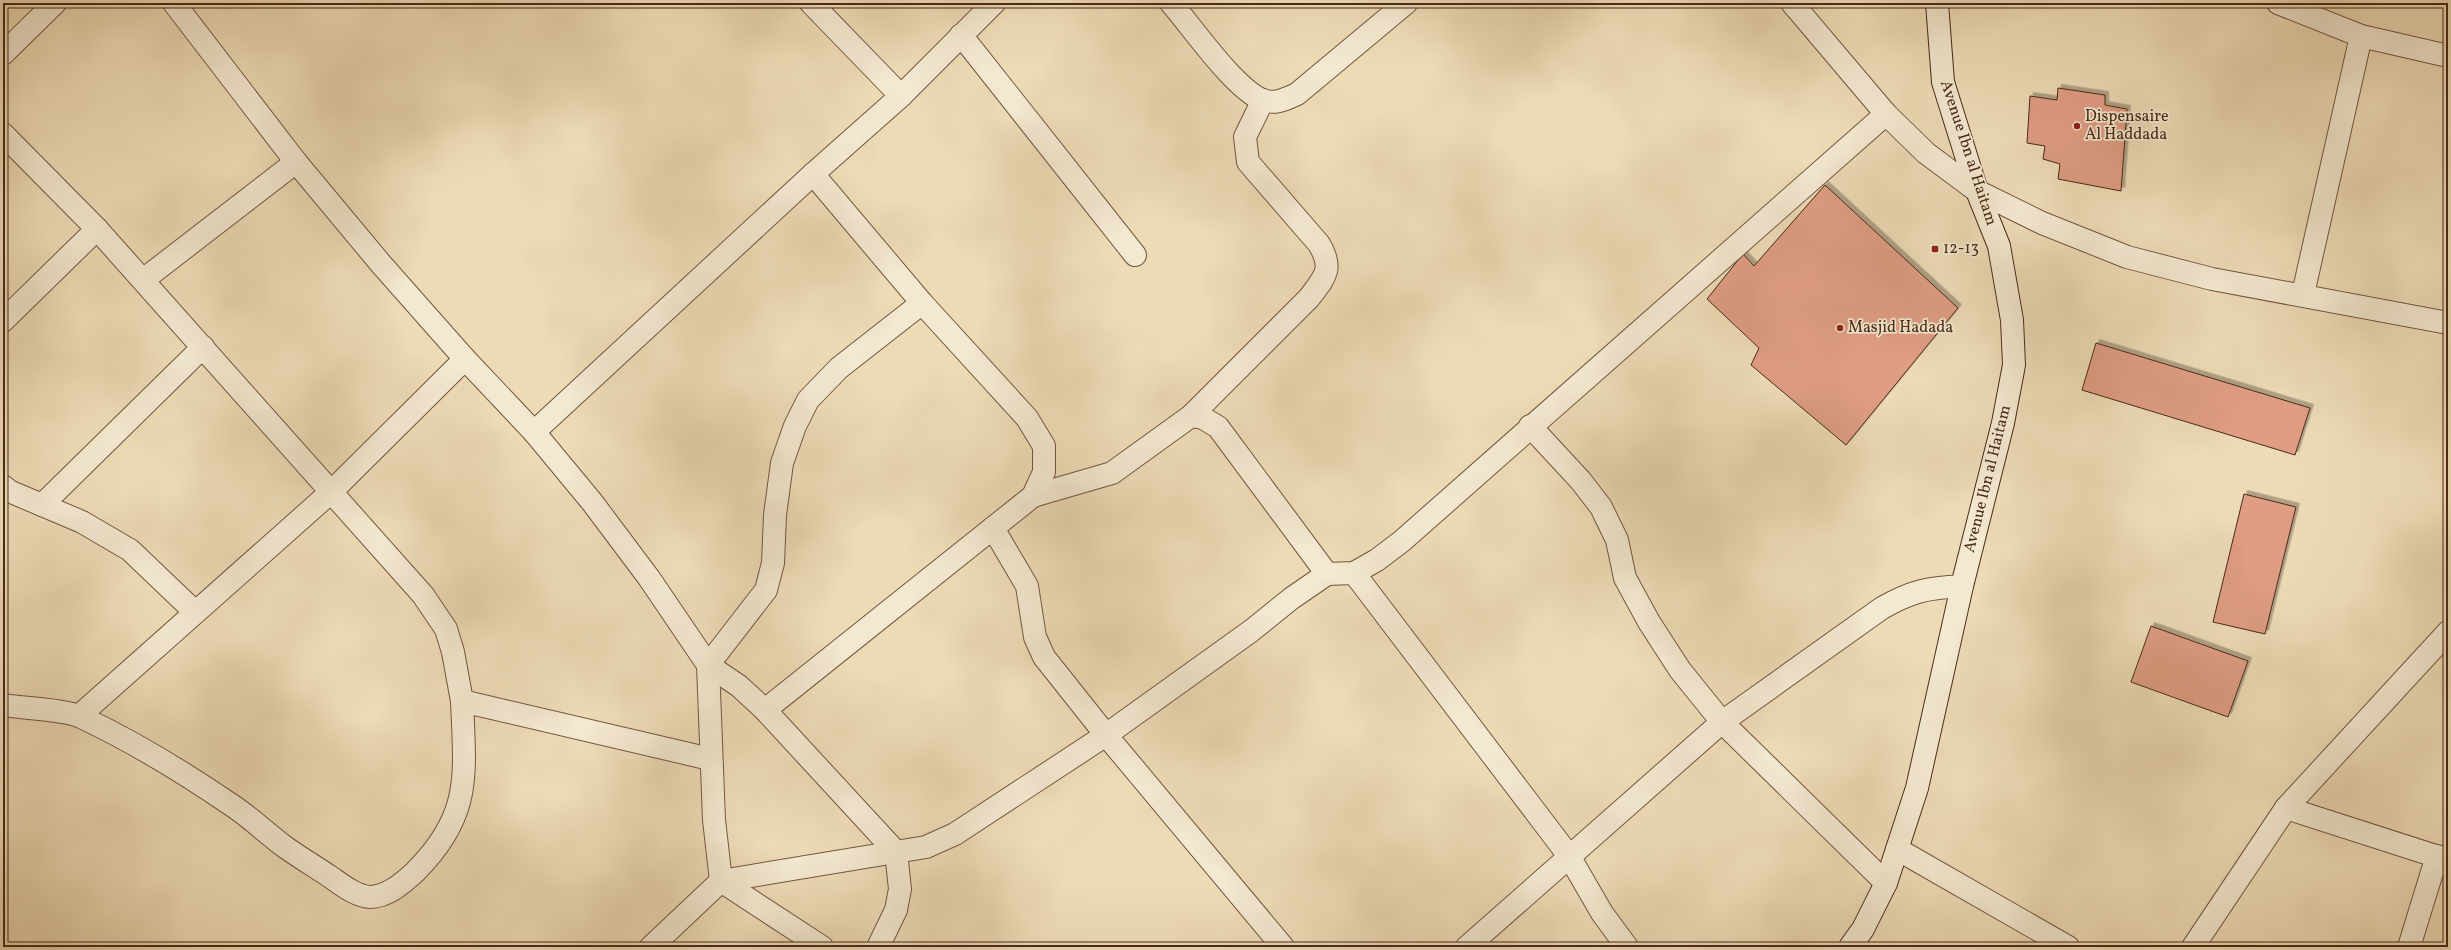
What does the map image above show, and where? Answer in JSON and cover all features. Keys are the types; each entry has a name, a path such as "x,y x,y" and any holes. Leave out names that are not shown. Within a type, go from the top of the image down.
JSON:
{"street":[{"path":"3,54 55,3"},
{"path":"174,3 296,162 381,264 465,359 534,432 592,502 644,572 708,665 739,686 766,710 896,852 900,874 900,889 896,910 878,947"},
{"path":"811,3 901,96"},
{"path":"534,432 813,174 901,96 994,3"},
{"path":"1177,5 1245,89 1263,100 1280,102 1297,94 1406,3"},
{"path":"1792,3 1886,114 1926,153 1977,190 2042,223 2127,257 2212,279 2303,294 2448,323"},
{"name":"Avenue Ibn al Haitam","path":"1850,947 1863,929 1886,882 1917,788 1962,586 2003,423 2014,365 2012,320 1999,246 1977,190 1944,82 1937,3"},
{"path":"2278,3 2361,36 2448,56"},
{"path":"961,35 1135,255"},
{"path":"2303,294 2361,36"},
{"path":"766,710 1034,496 1112,473 1190,416 1309,298 1322,281 1328,268 1327,257 1319,244 1248,162 1245,137 1263,100"},
{"path":"651,947 721,881 926,847 955,834 1106,735 1251,631 1292,598 1327,574 1354,573 1377,560 1402,541 1530,426 1886,114"},
{"path":"3,134 97,229 423,595 446,629 453,652 462,701 465,770 459,807 446,834 429,857 404,882 385,894 370,897 358,894 339,883 285,847 231,804 152,755 79,716 3,705"},
{"path":"143,280 296,162"},
{"path":"813,174 922,303 1027,418 1044,446 1044,472 1034,496"},
{"path":"3,321 97,229"},
{"path":"721,881 714,820 710,759 708,665 766,590 773,563 774,515 782,463 795,426 808,400 839,368 922,303"},
{"path":"42,505 203,347"},
{"path":"79,716 331,492 465,359"},
{"path":"1190,416 1203,418 1218,427 1327,574"},
{"path":"1530,426 1581,481 1602,507 1617,540 1625,578 1649,622 1680,670 1722,722 1886,882"},
{"path":"3,486 9,491 82,522 130,550 195,612"},
{"path":"994,528 1027,586 1035,637 1044,657 1106,735 1283,947"},
{"path":"1354,573 1569,856 1602,914 1627,947"},
{"path":"1467,947 1722,722 1882,608 1905,596 1928,588 1962,586"},
{"path":"2193,947 2286,808 2448,632"},
{"path":"462,701 710,759"},
{"path":"2286,808 2442,858 2409,947"},
{"path":"1897,849 2068,947"},
{"path":"721,881 822,947"}],"building":[{"name":"Dispensaire Al Haddada","path":"2058,88 2105,95 2105,105 2127,109 2121,191 2058,179 2060,164 2043,159 2045,146 2027,143 2030,96 2057,100"},
{"name":"Masjid Hadada","path":"1825,185 1958,308 1846,445 1751,365 1759,348 1707,299 1743,254 1754,266"},
{"path":"2096,343 2310,408 2295,455 2082,390"},
{"path":"2244,494 2296,507 2265,634 2213,622"},
{"path":"2151,626 2248,661 2228,717 2131,682"}],"place":[{"name":"Dispensaire Al Haddada","path":"2077,126"},
{"name":"12-13","path":"1935,249"},
{"name":"Masjid Hadada","path":"1840,328"}]}
